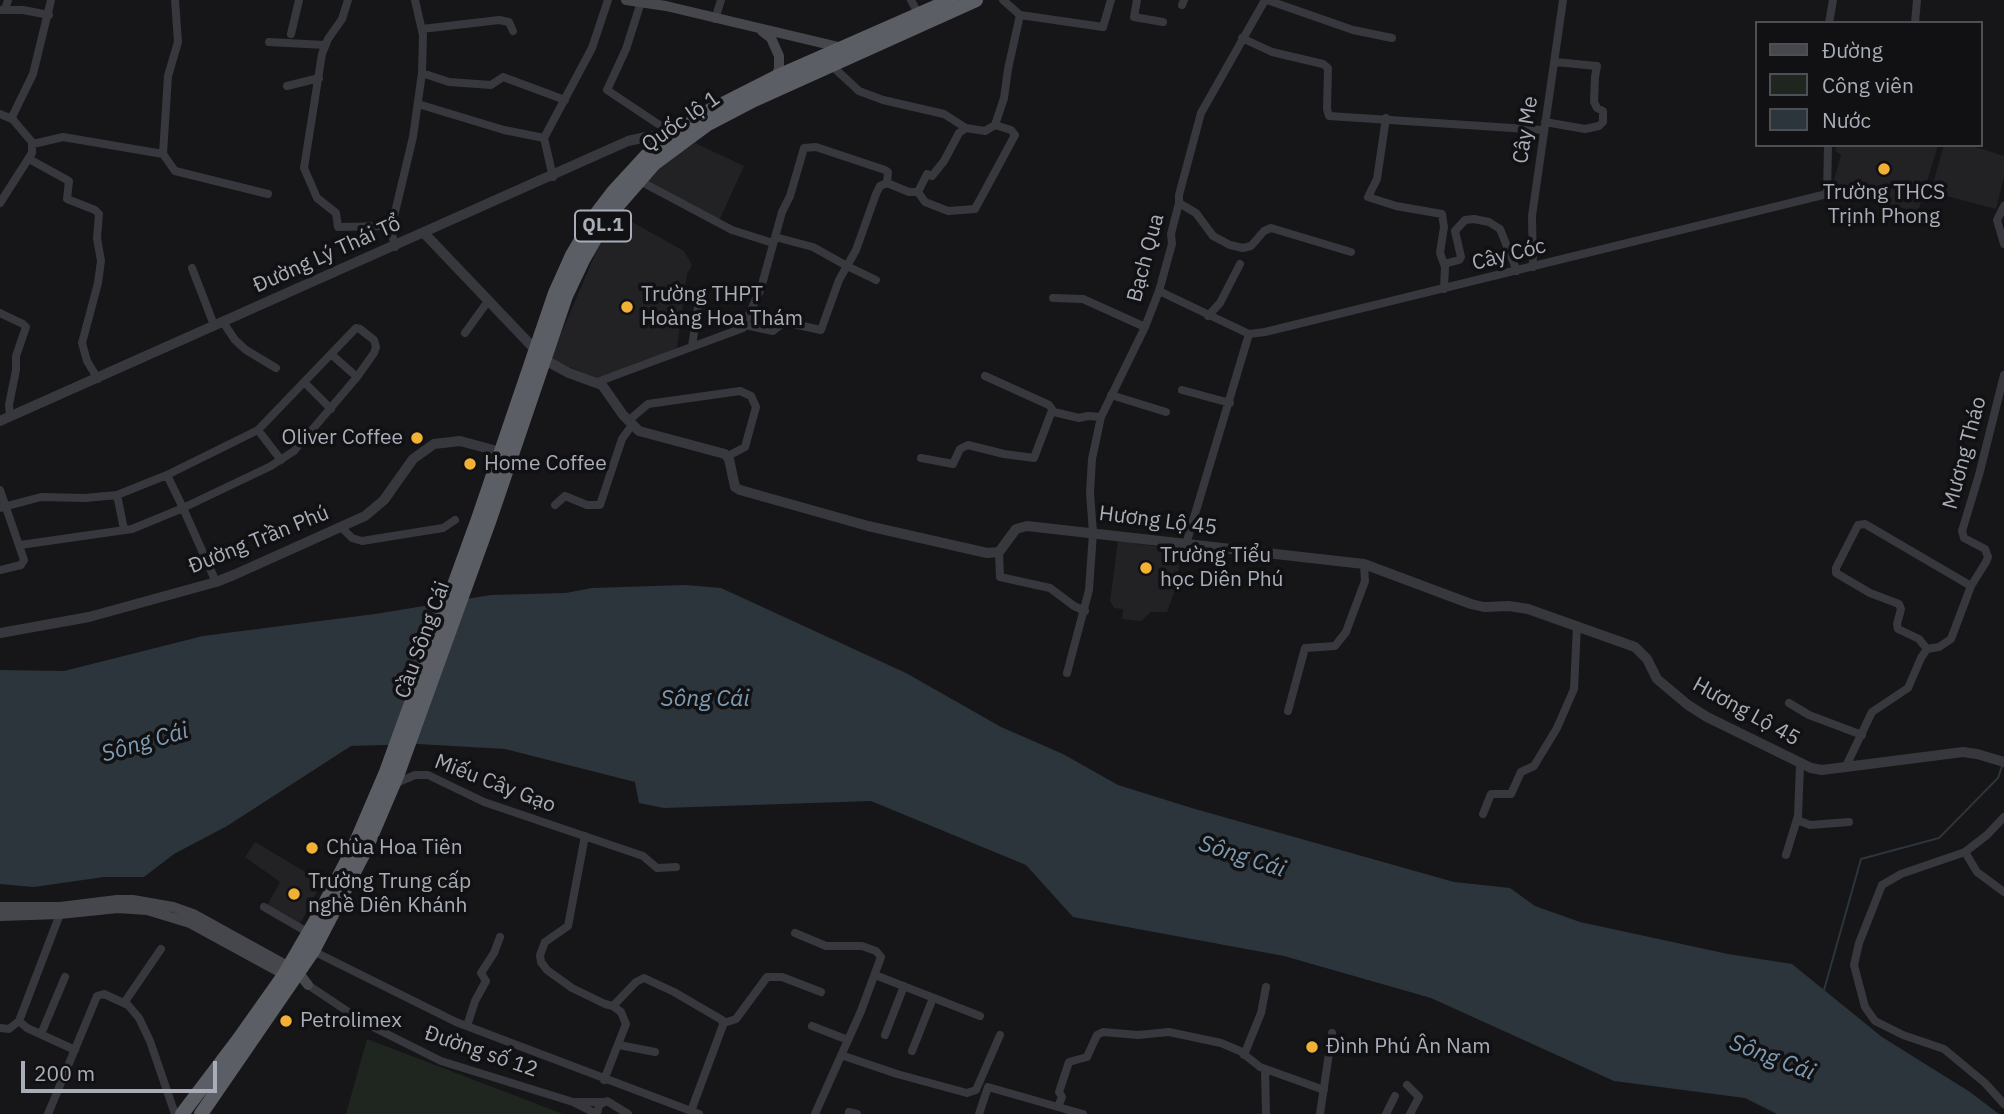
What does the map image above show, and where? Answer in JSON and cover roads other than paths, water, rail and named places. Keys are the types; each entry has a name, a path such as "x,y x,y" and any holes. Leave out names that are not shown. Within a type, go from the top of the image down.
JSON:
{"highway":[{"name":"Quốc lộ 1","path":"484,519 501,452 566,296 607,218 638,180 689,136 727,113 976,0"},
{"name":"Quốc lộ 1","path":"484,519 540,355 563,274 590,223 629,173 673,134 724,102 948,1"},
{"name":"Cầu Sông Cái","path":"392,778 484,519"},
{"name":"QL.1","path":"191,1114 295,976 353,849 392,778"},
{"name":"QL.1","path":"182,1114 243,1043"},
{"name":"QL.1","path":"201,1114 243,1043"}],"main road":[{"path":"626,0 859,52"},
{"path":"756,29 766,33 775,44 780,62 776,77 766,94"},
{"path":"0,916 60,911 125,900 173,907 193,914 295,976"},
{"path":"0,907 60,911"}],"street":[{"path":"8,0 3,10 23,10 49,15"},
{"path":"12,118 33,74 51,0"},
{"path":"175,0 178,42 168,76 163,154 175,171 268,194"},
{"path":"291,34 299,0"},
{"path":"348,0 342,19 325,45 304,165 316,196 336,213 338,227 391,226"},
{"path":"395,247 391,226 406,172 422,73 422,29 415,0"},
{"path":"554,177 544,138 592,48 608,0"},
{"path":"715,19 721,0"},
{"path":"911,0 919,15"},
{"path":"1003,0 1020,15 1103,27 1111,0"},
{"path":"1137,0 1134,17 1163,22"},
{"path":"1266,0 1353,30 1392,38"},
{"name":"Bạch Qua","path":"1067,673 1085,611 1093,533 1090,493 1092,459 1101,417 1145,327 1159,291 1172,244 1171,234 1179,195 1201,113 1266,0"},
{"name":"Cây Me","path":"1532,267 1532,216 1563,0"},
{"path":"1829,21 1833,0"},
{"path":"1915,21 1917,0"},
{"path":"640,2 623,56 607,90 673,134"},
{"path":"831,65 859,91 883,100 944,114 966,128 985,131 995,125 1004,98 1007,69 1020,15"},
{"path":"422,29 499,20 509,22 513,31"},
{"path":"1242,38 1272,52 1323,64 1328,68 1329,116 1585,128 1599,126 1603,111 1597,108 1594,102 1597,66 1555,62"},
{"path":"269,42 325,45"},
{"path":"422,73 449,82 491,85 503,77 565,100"},
{"path":"287,86 319,78"},
{"path":"418,104 504,130 544,138"},
{"path":"0,114 12,118 33,144"},
{"path":"1386,118 1377,179 1368,197 1396,206 1440,213 1443,216 1440,253 1444,264 1444,289"},
{"path":"918,192 925,202 948,211 975,209 1014,135 1011,130 995,125"},
{"path":"918,192 927,174 932,176 956,137 966,128"},
{"name":"Đường Lý Thái Tổ","path":"5,419 554,177 634,139 673,134"},
{"path":"33,144 63,137 163,154"},
{"path":"0,203 29,159 33,144"},
{"path":"597,382 718,335 736,332 745,325 761,288 782,212 790,196 803,150 807,147 816,147 885,170 888,172 887,183"},
{"name":"Cây Cóc","path":"1250,334 1827,194 1828,147"},
{"path":"29,159 69,181 67,198 96,210 99,215 97,238 102,261 82,343 89,365 98,379"},
{"path":"638,180 732,230 813,247 876,280"},
{"path":"745,325 771,331 784,321 821,330 839,280 856,250 880,186 887,183 909,192 918,192"},
{"path":"1179,203 1196,212 1213,236 1230,245 1243,248 1251,246 1264,231 1271,228 1351,252"},
{"path":"2004,206 1997,220 2004,244"},
{"path":"1444,264 1461,257 1455,230 1468,218 1497,225 1517,271"},
{"path":"424,233 540,355 569,373 597,382 639,431 728,456 734,484 740,490 868,526 977,552 999,552 1000,577 1050,588 1085,611"},
{"path":"1208,316 1220,303 1240,264"},
{"path":"192,268 218,324 246,350 276,368"},
{"path":"1159,291 1250,334 1186,544"},
{"path":"1053,298 1083,299 1145,327"},
{"path":"465,333 488,301"},
{"path":"692,346 699,301"},
{"path":"0,313 26,327 16,356 5,419"},
{"path":"3,507 41,497 85,498 117,495 167,475 258,430 356,328 374,340 374,354 357,377 294,451 281,460 139,527 20,545"},
{"path":"332,355 357,377"},
{"name":"Mương Tháo","path":"1846,766 1872,712 1908,688 1927,649 1939,647 1951,639 1971,586 1986,562 1987,554 1982,547 1965,538 1962,531 2004,375"},
{"path":"985,376 1049,405 1054,412 1079,418 1101,417"},
{"path":"305,383 331,409"},
{"path":"1182,390 1230,402"},
{"path":"555,505 565,496 587,505 600,505 622,439 630,423 648,404 740,391 751,396 755,407 745,447 728,456"},
{"path":"1111,396 1166,412"},
{"path":"921,458 953,464 960,449 968,445 1034,458 1054,412"},
{"path":"258,430 281,460"},
{"name":"Đường Trần Phú","path":"0,633 89,617 216,582 361,518 378,506 409,463 434,444 460,441 501,452"},
{"path":"167,475 216,582"},
{"path":"0,490 3,507 24,560 21,565 0,570"},
{"path":"117,495 124,529"},
{"path":"341,527 352,538 362,541 443,528 455,520"},
{"path":"1927,649 1919,639 1898,629 1901,609 1899,604 1858,587 1836,573 1858,525 1865,524 1971,586"},
{"name":"Hương Lộ 45","path":"999,552 1013,532 1024,526 1364,564 1476,606 1520,607 1635,647 1647,659 1657,680 1688,705 1800,765 1822,770 1963,752 1999,760"},
{"path":"1287,711 1305,648 1335,646 1346,632 1365,581 1364,564"},
{"path":"1483,814 1491,794 1511,794 1521,772 1534,766 1557,729 1573,695 1577,626"},
{"path":"1789,703 1809,715 1862,735"},
{"path":"1786,855 1797,820 1800,765"},
{"name":"Miếu Cây Gạo","path":"392,778 428,775 484,802 643,856 657,868 677,867"},
{"path":"2004,817 1965,852 1901,874 1882,885 1859,943 1854,965 1865,1007 1875,1021 1903,1035 1944,1049 1985,1083 2004,1104"},
{"path":"1797,820 1810,825 1849,822"},
{"path":"585,836 568,926 547,939 541,948 540,959 547,970 572,988 613,1006 627,1022 604,1080"},
{"path":"1965,852 1977,872 2004,892"},
{"path":"264,907 308,943 467,1026 695,1113 724,1023"},
{"path":"0,1028 9,1029 19,1021 60,911"},
{"path":"795,933 826,946 857,945 876,951 881,957 815,1114"},
{"path":"467,1026 485,982 481,974 500,937"},
{"path":"124,1003 162,948"},
{"path":"875,975 980,1016"},
{"name":"Đường số 12","path":"295,976 365,1023 441,1061 573,1102 597,1114"},
{"path":"724,1023 736,1019 767,976 782,977 821,992"},
{"path":"41,1034 65,977"},
{"path":"613,1006 636,982 644,978 674,992 724,1023"},
{"path":"886,1035 904,986"},
{"path":"1244,1055 1261,1013 1266,987"},
{"path":"50,1113 94,1000 104,994 124,1003 133,1011 146,1033 175,1114"},
{"path":"912,1051 933,998"},
{"path":"19,1021 75,1050"},
{"path":"812,1026 848,1040"},
{"path":"1058,1107 1062,1097 1059,1091 1068,1063 1087,1057 1100,1033 1174,1033 1221,1043 1265,1069 1324,1090"},
{"path":"1320,1114 1332,1033"},
{"path":"841,1055 967,1093 976,1090 1000,1035"},
{"path":"619,1045 655,1052"},
{"path":"1265,1069 1266,1114"},
{"path":"1407,1085 1419,1096 1410,1114"},
{"path":"979,1114 988,1087 1083,1114"},
{"path":"1386,1114 1395,1096"},
{"name":"Đường số 12","path":"573,1102 607,1101 616,1109"},
{"path":"597,1114 602,1102"},
{"path":"616,1109 628,1114"}],"water":[{"name":"Sông Cái","path":"685,585 721,588 906,673 1001,727 1063,754 1118,785 1454,882 1510,888 1535,906 1580,922 1728,954 1792,964 1882,1037 1970,1092 1999,1114 1777,1114 1745,1098 1614,1081 1431,998 1284,956 1073,917 1026,865 871,801 664,808 639,803 635,782 505,749 418,744 351,746 227,826 174,854 144,877 104,877 34,887 0,884 0,670 64,671 203,636 375,614 491,595"}],"waterway":[{"path":"1824,990 1861,859 1939,838 1998,778 2002,766"}],"place":[{"name":"Trường THCS Trịnh Phong","path":"1884,169"},
{"name":"Trường THPT Hoàng Hoa Thám","path":"627,307"},
{"name":"Oliver Coffee","path":"417,438"},
{"name":"Home Coffee","path":"470,464"},
{"name":"Trường Tiểu học Diên Phú","path":"1146,568"},
{"name":"Chùa Hoa Tiên","path":"312,848"},
{"name":"Trường Trung cấp nghề Diên Khánh","path":"294,894"},
{"name":"Petrolimex","path":"286,1021"},
{"name":"Đình Phú Ân Nam","path":"1312,1047"}]}
